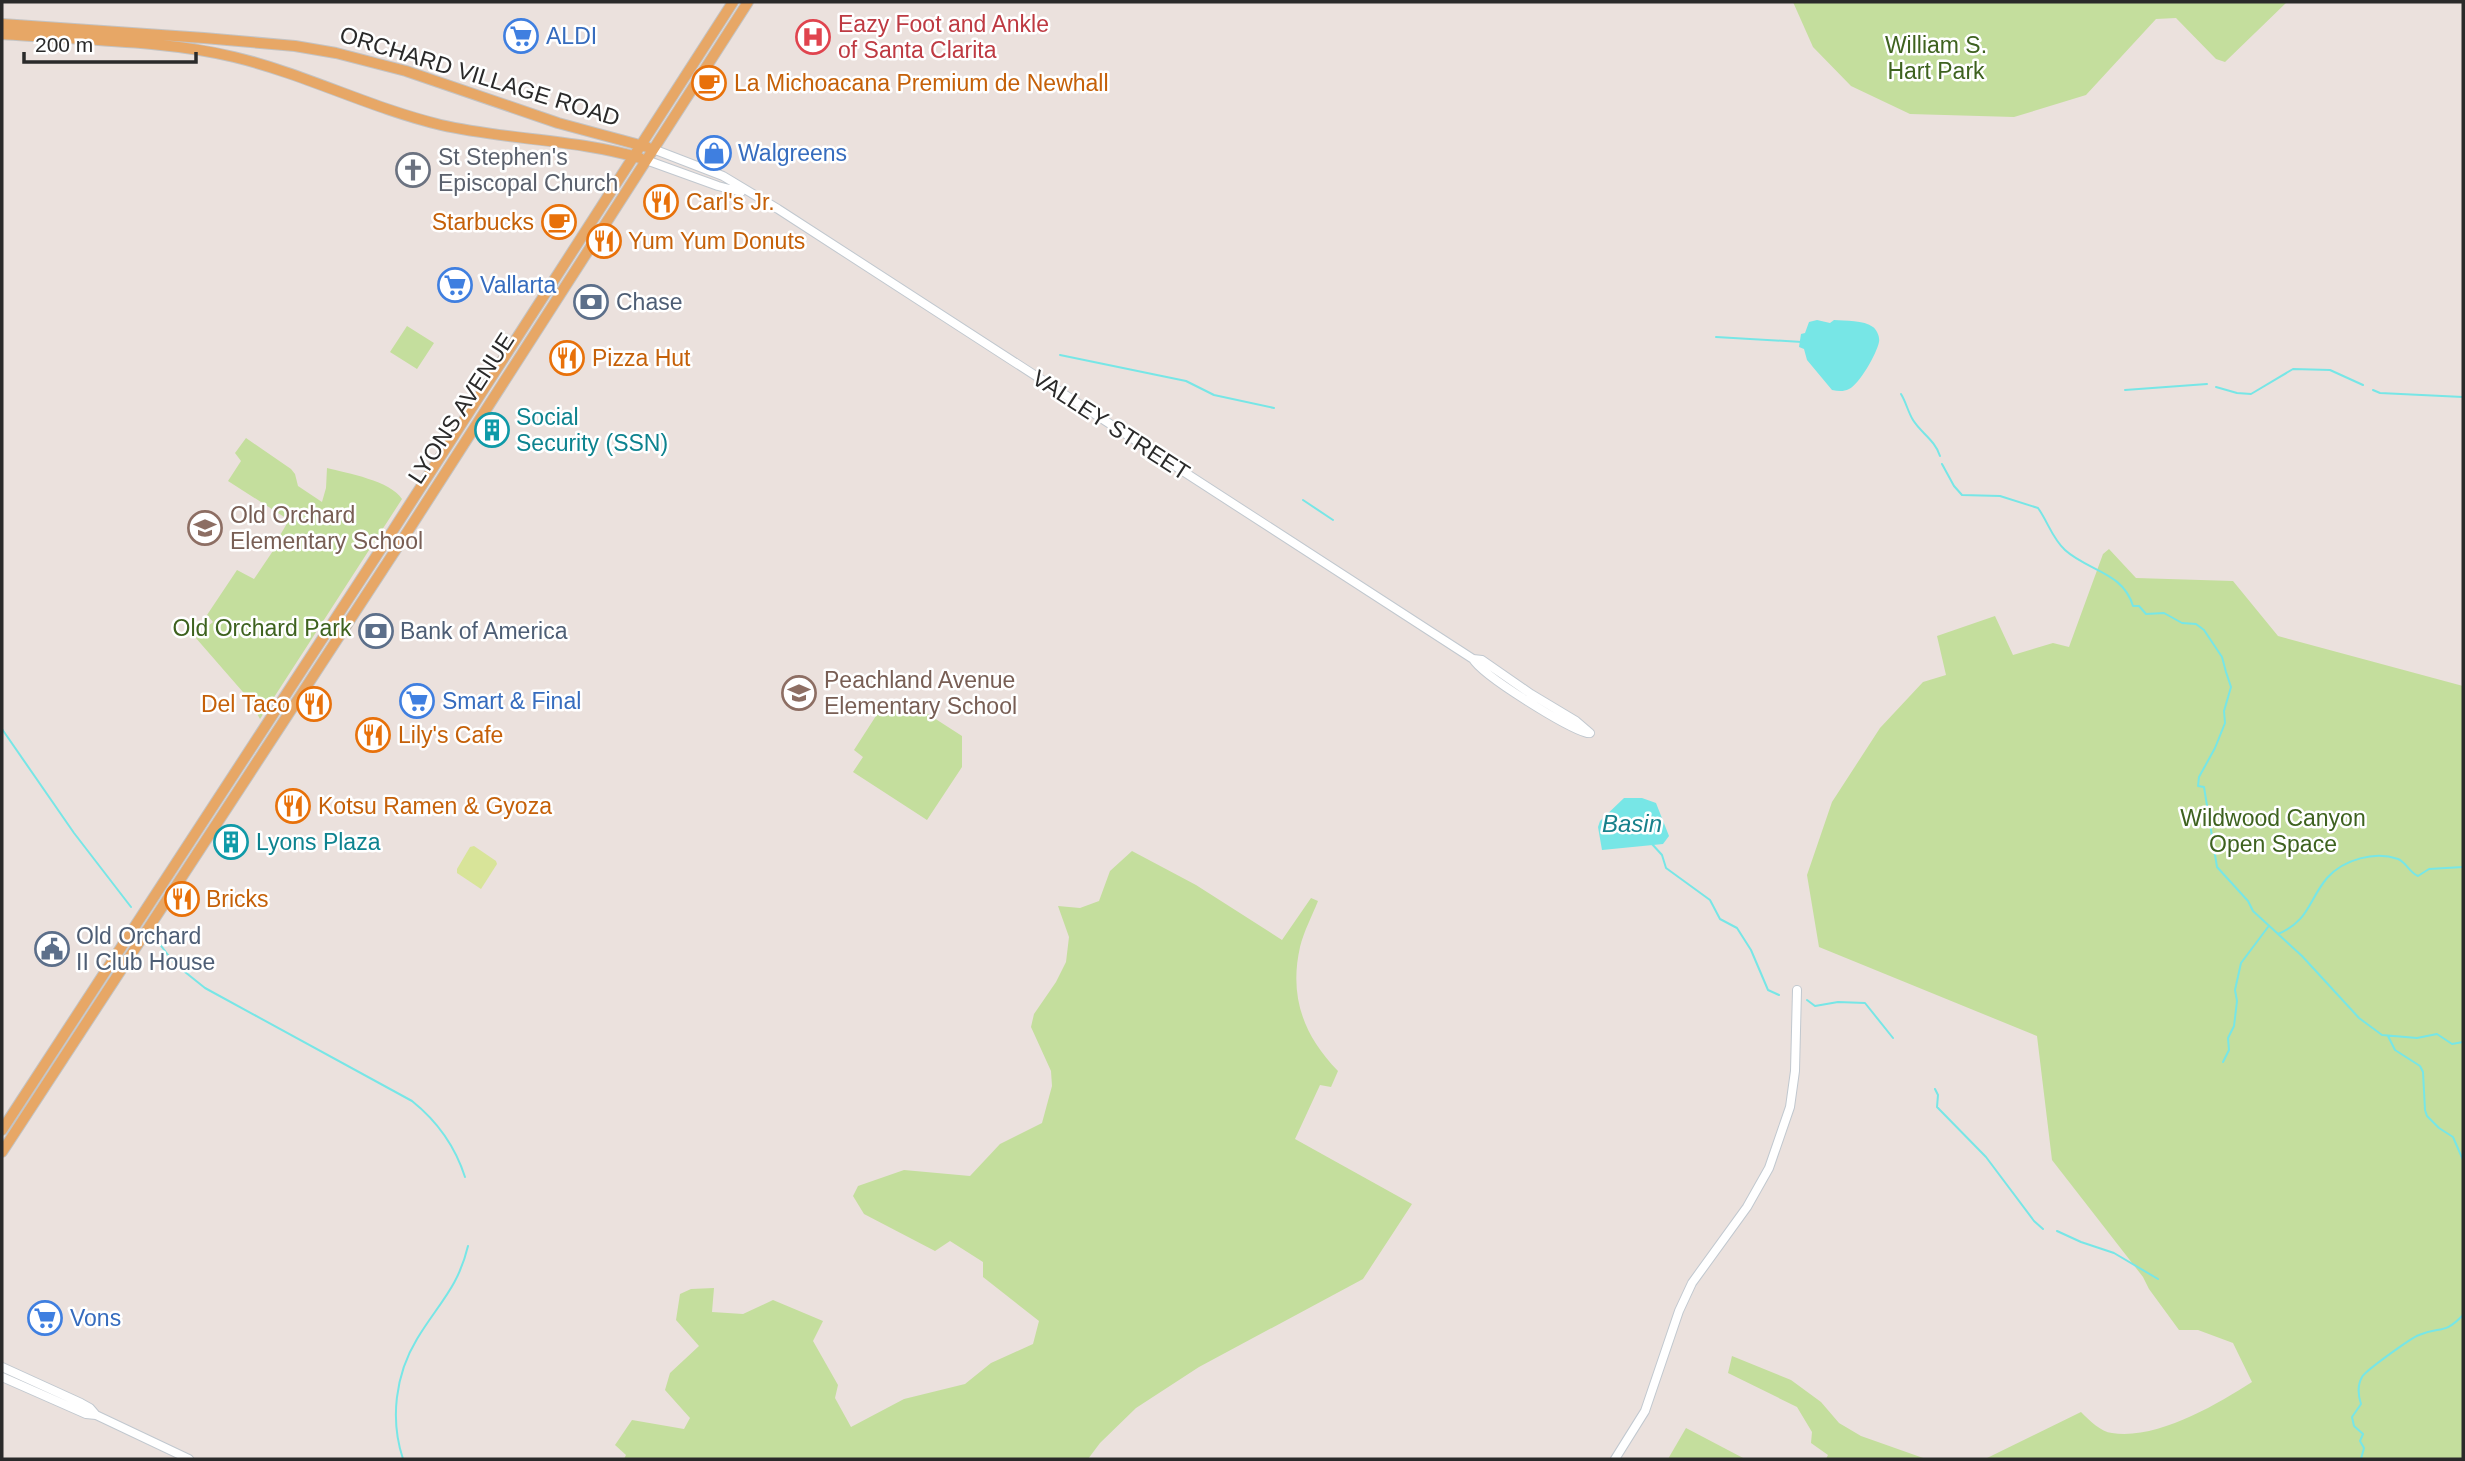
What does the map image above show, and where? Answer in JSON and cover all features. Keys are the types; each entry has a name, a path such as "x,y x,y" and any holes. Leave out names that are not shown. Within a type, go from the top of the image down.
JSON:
{"main road":[{"name":"LYONS AVENUE","path":"2,1130 733,2"},
{"name":"LYONS AVENUE","path":"2,1152 748,2"},
{"name":"ORCHARD VILLAGE ROAD","path":"2,23 295,46 336,53 406,71 533,115 653,149"},
{"name":"ORCHARD VILLAGE ROAD","path":"2,34 172,47 233,57 287,72 403,115 475,132 576,143 646,160"},
{"path":"518,335 526,346"}],"street":[{"name":"VALLEY STREET","path":"653,149 723,176 778,209 1473,659 1478,667 1515,693 1571,728 1590,733 1576,720 1531,694 1482,660 1473,659"},
{"name":"VALLEY STREET","path":"646,160 718,186 748,193"},
{"path":"1615,1459 1644,1411 1679,1311 1692,1283 1747,1207 1769,1168 1790,1107 1795,1071 1797,990"},
{"path":"2,1367 14,1377 72,1403 90,1408 96,1415 189,1459"},
{"path":"2,1377 14,1377"}],"green space":[{"name":"William S. Hart Park","path":"1793,2 2287,2 2225,62 2216,59 2176,18 2156,19 2086,95 2014,117 1910,114 1851,86 1813,47"},
{"path":"407,326 434,343 417,369 390,352"},
{"name":"Old Orchard Park","path":"246,438 291,469 298,486 322,502 327,468 379,483 402,499 260,719 249,699 195,637 213,622 207,615 237,570 254,579 281,539 279,537 289,520 228,481 241,461 235,453"},
{"name":"Wildwood Canyon Open Space","path":"2109,549 2136,578 2233,581 2278,636 2463,686 2463,1459 1985,1459 2081,1412 2099,1428 2112,1433 2129,1434 2167,1426 2204,1410 2252,1382 2233,1343 2198,1330 2179,1330 2143,1277 2052,1160 2037,1036 1819,947 1807,875 1832,802 1880,728 1923,682 1946,675 1937,636 1995,616 2013,655 2053,643 2069,647 2103,554"},
{"path":"903,698 962,736 962,767 927,820 853,772 863,757 854,750 883,705 894,712"},
{"path":"474,846 497,864 481,889 457,873 470,847"},
{"path":"1132,851 1196,885 1282,940 1311,898 1318,901 1300,947 1296,982 1302,1014 1308,1029 1338,1071 1331,1087 1320,1085 1295,1139 1412,1204 1363,1279 1199,1367 1136,1408 1100,1443 1088,1459 624,1459 626,1455 615,1445 632,1420 684,1429 690,1418 665,1390 670,1373 699,1346 676,1320 680,1294 691,1289 714,1288 712,1312 743,1314 773,1300 823,1321 813,1341 838,1385 835,1398 851,1427 904,1399 965,1384 991,1363 1033,1344 1039,1321 983,1277 983,1262 950,1241 935,1251 864,1214 853,1196 858,1186 904,1170 970,1176 1000,1144 1042,1123 1052,1086 1051,1071 1031,1027 1034,1014 1066,962 1069,937 1058,906 1080,908 1099,901 1110,871"},
{"path":"1732,1356 1791,1380 1821,1402 1839,1423 1861,1436 1926,1459 1826,1459 1828,1455 1811,1443 1812,1432 1797,1407 1728,1373"},
{"path":"1686,1428 1745,1459 1668,1459"}],"water":[{"path":"1817,320 1830,323 1834,320 1865,323 1873,327 1878,334 1878,347 1871,361 1858,382 1849,389 1832,390 1807,360 1804,349 1799,347 1801,334 1805,333 1809,322"},
{"name":"Basin","path":"1624,798 1642,798 1656,803 1669,836 1663,844 1602,850 1598,827 1600,821"}],"waterway":[{"path":"1716,337 1802,342"},
{"path":"1060,355 1186,381 1214,395 1274,408"},
{"path":"2216,387 2251,394 2293,369 2330,370 2363,385"},
{"path":"2125,390 2207,384"},
{"path":"2373,390 2380,393 2463,397"},
{"path":"1901,394 1916,425 1935,445 1940,456"},
{"path":"1942,464 1962,495 2000,496 2038,508 2065,550 2113,579 2128,595 2133,606 2139,606 2146,614 2164,613 2182,623 2196,624 2204,630 2222,657 2231,687 2224,711 2225,723 2199,777 2198,786 2204,787 2217,867 2248,901 2253,911 2302,956 2359,1018 2382,1035 2417,1038 2437,1034 2452,1044 2463,1042"},
{"path":"1303,500 1333,520"},
{"path":"2,729 74,833 131,907"},
{"path":"1652,844 1662,855 1666,868 1710,900 1720,919 1737,928 1751,950 1768,990 1779,995"},
{"path":"2278,934 2302,917 2321,886 2334,871 2360,858 2380,856 2398,859 2418,876 2429,869 2463,867"},
{"path":"2223,1062 2229,1050 2228,1038 2234,1026 2237,1001 2235,990 2241,963 2268,927"},
{"path":"152,934 175,964 205,988 412,1101 444,1135 465,1177"},
{"path":"1807,1000 1815,1006 1838,1002 1865,1003 1893,1038"},
{"path":"2388,1036 2395,1050 2420,1066 2423,1072 2427,1116 2453,1137 2463,1160"},
{"path":"1935,1089 1938,1095 1937,1107 1986,1157 2043,1229"},
{"path":"2057,1231 2114,1253 2158,1279"},
{"path":"403,1459 396,1413 399,1383 417,1339 453,1285 468,1246"},
{"path":"2361,1459 2364,1448 2360,1441 2363,1434 2354,1426 2352,1417 2361,1404 2358,1391 2362,1377 2414,1337 2447,1328 2463,1315"}],"place":[{"name":"ALDI","path":"521,36"},
{"name":"Eazy Foot and Ankle of Santa Clarita","path":"813,37"},
{"name":"La Michoacana Premium de Newhall","path":"709,83"},
{"name":"Walgreens","path":"714,153"},
{"name":"St Stephen's Episcopal Church","path":"413,170"},
{"name":"Carl's Jr.","path":"661,202"},
{"name":"Starbucks","path":"559,222"},
{"name":"Yum Yum Donuts","path":"604,241"},
{"name":"Vallarta","path":"455,285"},
{"name":"Chase","path":"591,302"},
{"name":"Pizza Hut","path":"567,358"},
{"name":"Social Security (SSN)","path":"492,430"},
{"name":"Old Orchard Elementary School","path":"205,528"},
{"name":"Bank of America","path":"376,631"},
{"name":"Peachland Avenue Elementary School","path":"799,693"},
{"name":"Smart & Final","path":"417,701"},
{"name":"Del Taco","path":"314,704"},
{"name":"Lily's Cafe","path":"373,735"},
{"name":"Kotsu Ramen & Gyoza","path":"293,806"},
{"name":"Lyons Plaza","path":"231,842"},
{"name":"Bricks","path":"182,899"},
{"name":"Old Orchard II Club House","path":"52,949"},
{"name":"Vons","path":"45,1318"}]}
